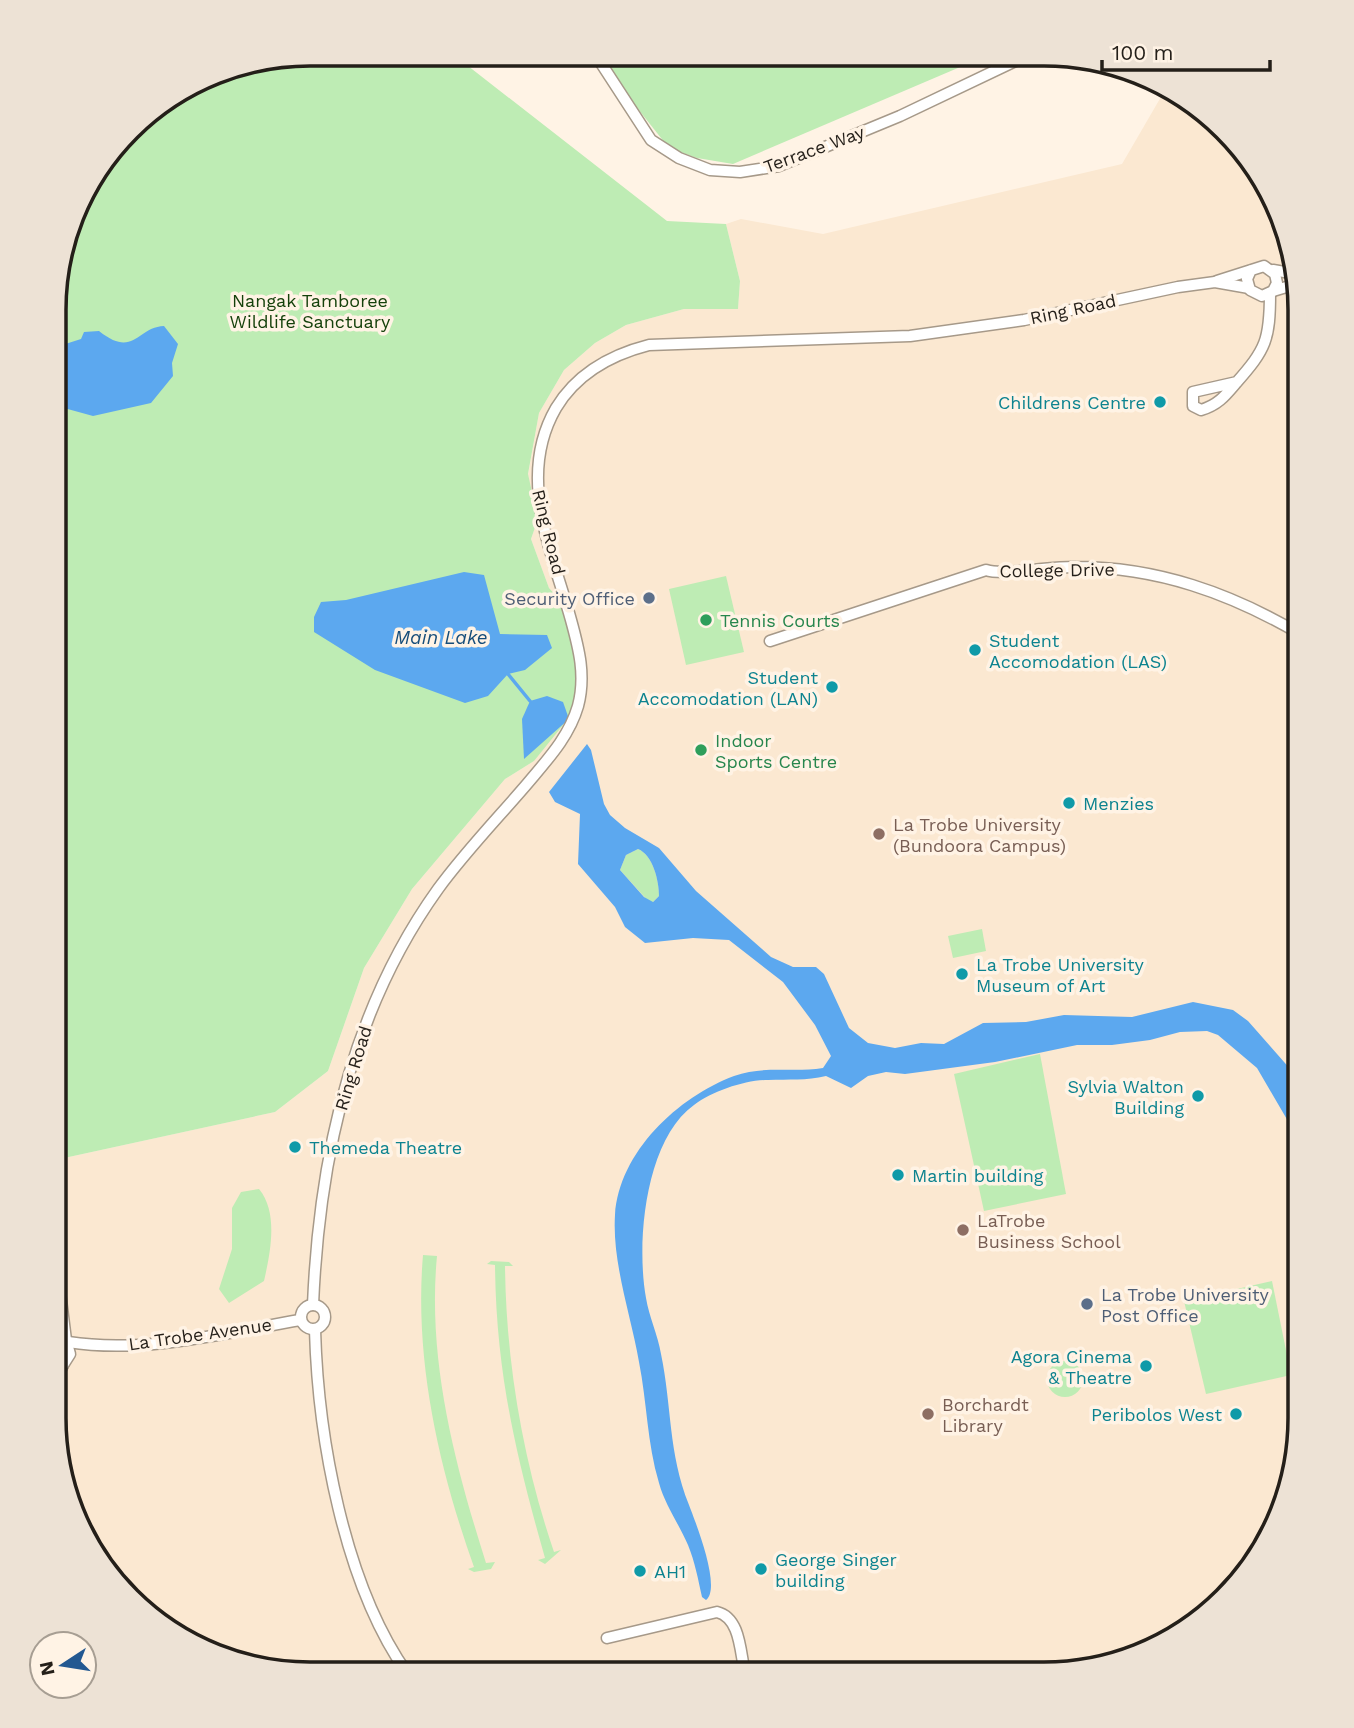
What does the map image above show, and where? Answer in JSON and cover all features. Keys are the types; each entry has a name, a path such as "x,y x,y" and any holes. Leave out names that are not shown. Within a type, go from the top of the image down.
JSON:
{"street":[{"name":"Terrace Way","path":"603,67 651,141 671,154 710,170 740,172 779,166 900,116 1005,66"},
{"path":"1215,282 1264,266 1284,272"},
{"path":"1251,270 1247,279 1268,328"},
{"path":"1237,382 1258,359 1268,328 1271,292 1277,278 1273,270"},
{"name":"Ring Road","path":"313,1305 316,1243 334,1130 356,1050 378,994 403,946 439,889 561,743 577,710 582,682 580,652 544,525 536,476 549,420 569,390 600,364 649,345 910,336 1215,282 1251,291"},
{"path":"1251,291 1262,296 1286,287"},
{"name":"College Drive","path":"770,641 986,570 999,574 1029,568 1070,566 1140,571 1203,588 1257,610 1288,627"},
{"path":"313,1305 322,1309 325,1316 323,1324 315,1330 305,1327 300,1320 302,1311 313,1305"},
{"name":"La Trobe Avenue","path":"67,1341 100,1347 181,1341 300,1320"},
{"path":"315,1330 322,1425 342,1522 374,1609 401,1661"},
{"path":"66,1334 66,1345"},
{"name":"La Trobe Avenue","path":"66,1361 100,1347"},
{"path":"607,1639 717,1612 725,1614 735,1627 742,1661"}],"shaded area":[{"name":"La Trobe University (Bundoora Campus)","path":"1161,97 1192,117 1216,138 1237,162 1255,189 1269,217 1279,247 1285,279 1288,311 1287,1433 1279,1481 1269,1511 1255,1539 1237,1566 1216,1590 1192,1611 1165,1629 1137,1643 1107,1653 1059,1661 295,1661 232,1649 175,1620 138,1590 117,1566 85,1511 75,1481 66,1417 66,1158 275,1112 328,1071 364,968 412,889 505,779 534,761 575,616 549,588 531,539 538,519 528,475 539,413 564,370 595,343 626,325 684,309 738,309 740,281 726,224 741,219 823,234 1122,164"}],"green space":[{"path":"962,66 733,164 697,158 669,148 604,67"},
{"name":"Nangak Tamboree Wildlife Sanctuary","path":"295,67 469,67 667,221 726,224 740,281 738,309 684,309 626,325 595,343 564,370 539,413 528,474 538,519 531,539 549,588 575,616 582,645 572,714 534,761 505,779 412,889 364,968 328,1071 275,1112 66,1158 66,311 69,279 75,247 85,217 117,162 150,127 203,92 247,75"},
{"name":"Tennis Courts","path":"726,576 744,652 686,665 669,589"},
{"path":"638,849 648,857 658,883 659,896 653,902 649,902 620,870 626,855"},
{"path":"982,929 986,951 953,958 948,936"},
{"path":"1040,1054 1066,1194 984,1211 954,1074"},
{"path":"259,1189 269,1210 271,1222 264,1281 229,1303 219,1289 232,1249 232,1208 241,1192"},
{"path":"423,1255 437,1256 436,1334 446,1412 486,1563 495,1562 491,1569 474,1572 468,1569 474,1567 440,1453 422,1334"},
{"path":"491,1261 509,1262 513,1266 505,1266 506,1302 518,1411 543,1518 554,1552 561,1550 545,1564 538,1560 545,1558 509,1413 499,1342 495,1265 487,1264"},
{"path":"1272,1281 1287,1356 1287,1376 1206,1394 1184,1301"},
{"path":"1065,1361 1078,1366 1083,1379 1078,1392 1065,1397 1052,1392 1047,1379 1052,1366"}],"water":[{"path":"164,326 178,344 172,363 173,376 151,403 93,416 66,409 66,344 81,339 84,332 99,331 111,339 128,342"},
{"name":"Main Lake","path":"464,572 484,575 500,634 547,635 552,648 525,670 508,674 488,696 465,703 375,670 314,632 314,617 321,602 346,600"},
{"path":"547,696 563,702 569,719 524,759 522,719 530,701"},
{"path":"587,744 591,750 604,804 610,815 625,828 659,848 696,891 771,957 793,967 816,967 824,974 849,1028 868,1043 895,1048 921,1043 944,1044 983,1023 1026,1022 1064,1015 1132,1017 1193,1002 1233,1010 1248,1021 1287,1066 1287,1120 1257,1068 1218,1035 1207,1031 1180,1032 1150,1040 1112,1045 1077,1045 995,1062 905,1074 886,1072 868,1076 851,1088 826,1076 759,1080 720,1091 694,1105 677,1121 664,1142 655,1167 648,1194 642,1250 646,1298 661,1354 677,1466 709,1569 710,1593 706,1600 702,1597 688,1545 665,1499 655,1468 639,1362 616,1252 615,1215 619,1192 627,1170 640,1149 655,1130 692,1098 713,1085 745,1073 823,1068 831,1056 815,1025 783,982 729,940 693,938 645,943 625,927 615,907 578,864 580,814 555,802 549,792","holes":["638,849 648,857 658,883 659,896 653,902 644,897 620,870 626,855"]}],"waterway":[{"path":"508,674 530,701"}],"place":[{"name":"Childrens Centre","path":"1160,402"},
{"name":"Security Office","path":"649,598"},
{"name":"Tennis Courts","path":"706,620"},
{"name":"Student Accomodation (LAS)","path":"975,650"},
{"name":"Student Accomodation (LAN)","path":"832,687"},
{"name":"Indoor Sports Centre","path":"701,750"},
{"name":"Menzies","path":"1069,803"},
{"name":"La Trobe University (Bundoora Campus)","path":"879,834"},
{"name":"La Trobe University Museum of Art","path":"962,974"},
{"name":"Sylvia Walton Building","path":"1198,1096"},
{"name":"Themeda Theatre","path":"295,1147"},
{"name":"Martin building","path":"898,1175"},
{"name":"LaTrobe Business School","path":"963,1230"},
{"name":"La Trobe University Post Office","path":"1087,1304"},
{"name":"Agora Cinema & Theatre","path":"1146,1366"},
{"name":"Borchardt Library","path":"928,1414"},
{"name":"Peribolos West","path":"1236,1414"},
{"name":"George Singer building","path":"761,1569"},
{"name":"AH1","path":"640,1571"}]}
